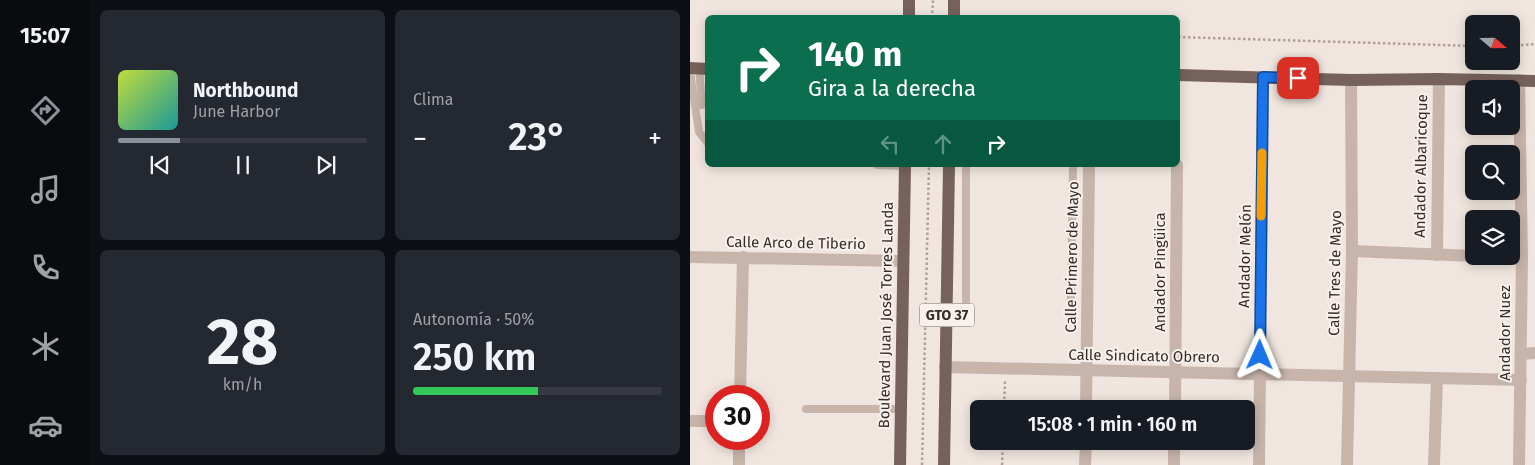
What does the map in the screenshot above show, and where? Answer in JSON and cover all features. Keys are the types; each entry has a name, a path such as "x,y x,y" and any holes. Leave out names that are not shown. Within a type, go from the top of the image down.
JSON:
{"main road":[{"path":"909,0 909,15"},
{"path":"954,0 954,15"},
{"path":"1180,75 1351,80 1519,80"},
{"path":"1520,80 1535,81"},
{"name":"Boulevard Juan José Torres Landa","path":"900,465 904,167"},
{"name":"GTO 37","path":"944,465 949,167"}],"street":[{"name":"Andador Melón","path":"1259,465 1263,77"},
{"name":"Andador Albaricoque","path":"1437,255 1439,79"},
{"name":"Calle Tres de Mayo","path":"1347,465 1352,251 1351,80"},
{"name":"Andador Nuez","path":"1519,465 1522,257 1520,135"},
{"name":"Calle Primero de Mayo","path":"1086,400 1089,167"},
{"name":"Andador Pingüica","path":"1175,400 1177,167"},
{"path":"1352,251 1465,256"},
{"name":"Calle Arco de Tiberio","path":"690,257 902,261"},
{"path":"740,385 743,258"},
{"path":"1521,354 1535,353"},
{"name":"Calle Sindicato Obrero","path":"946,367 1005,370 1087,370 1521,380"},
{"path":"1434,465 1437,379"},
{"path":"690,421 705,421"},
{"path":"739,450 739,465"},
{"path":"1085,465 1086,450"},
{"path":"1174,450 1174,465"}],"lane":[{"path":"697,69 701,105 699,132 705,139"},
{"path":"966,167 966,301"},
{"path":"1071,298 1073,167"},
{"path":"806,409 900,409"}],"path":[{"path":"932,15 933,0"},
{"path":"1180,37 1465,46"},
{"path":"1520,45 1535,44"},
{"path":"922,465 929,167"},
{"path":"1004,400 1005,370"},
{"path":"1002,465 1003,450"}],"slow traffic":[{"path":"1261,216 1262,153"}],"route":[{"path":"1260,355 1263,77 1298,78"}]}
